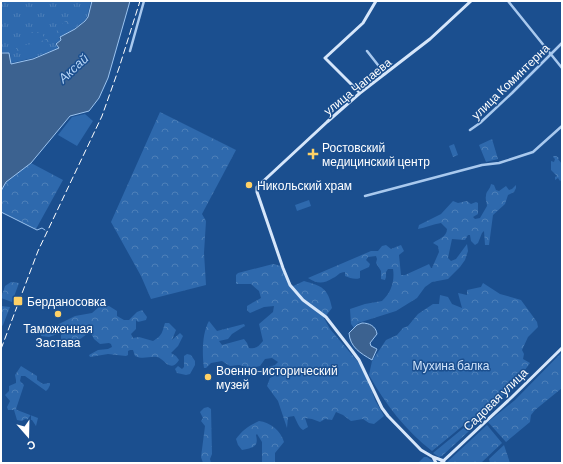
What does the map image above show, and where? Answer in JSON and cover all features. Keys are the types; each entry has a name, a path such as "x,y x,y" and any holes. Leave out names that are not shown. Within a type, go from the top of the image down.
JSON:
{"main road":[{"path":"360,93 325,58 363,23 376,1"},
{"name":"улица Чапаева","path":"433,457 421,450 412,442 388,416 379,404 359,360 326,317 304,300 290,285 258,196 257,187 310,137 360,93 430,39 471,1"},
{"name":"Садовая улица","path":"442,462 512,398 562,348"},
{"path":"433,457 442,462"},
{"path":"433,457 436,463"}],"street":[{"path":"130,51 144,1"},
{"path":"508,1 562,68"},
{"name":"улица Коминтерна","path":"470,130 480,123 512,93 562,43"},
{"path":"367,51 385,74"},
{"path":"365,196 482,165 499,164 533,152 562,126"}],"green space":[{"path":"1,1 91,1 85,20 74,29 59,37 60,40 55,44 58,48 33,58 11,63 10,53 1,52"},
{"path":"69,19 74,21 81,20 69,31 58,37 17,53 16,48 37,43 48,38"},
{"path":"49,27 51,29 50,33 43,32 42,35 44,37 39,38 35,35 31,36 29,40 28,32 39,32"},
{"path":"160,112 236,150 202,214 206,221 204,253 206,285 151,299 141,276 111,222"},
{"path":"85,114 93,121 77,146 58,135 72,117"},
{"path":"492,139 498,159 486,162 479,145"},
{"path":"454,144 458,155 453,157 449,146"},
{"path":"554,156 559,158 558,159 562,164 562,180 560,181 558,178 555,180 555,177 557,176 551,170 551,161 554,162"},
{"path":"31,163 63,180 36,229 1,212 1,191 6,182"},
{"path":"491,184 494,185 496,190 499,191 506,186 509,190 516,185 516,188 514,192 508,195 505,204 493,215 489,245 485,245 484,231 478,243 475,245 471,241 470,235 468,235 465,240 452,239 448,258 451,261 456,259 467,244 468,251 465,260 460,267 448,279 432,282 425,287 417,298 396,311 358,323 354,328 351,324 350,309 365,304 382,301 392,286 393,269 388,269 385,280 381,279 381,271 376,263 376,256 368,257 366,260 370,264 369,267 360,271 360,278 358,279 345,276 345,272 323,282 318,282 308,278 371,251 378,251 382,246 386,245 391,249 401,245 404,251 399,255 401,275 405,275 429,264 432,268 439,252 438,246 433,243 446,234 447,229 441,223 418,229 419,225 441,214 453,201 458,203 467,201 471,204 476,202 478,203 478,214 473,217 475,219 480,218 487,206 486,194"},
{"path":"309,200 311,206 297,211 295,205"},
{"path":"273,264 281,266 291,287 304,281 320,286 326,292 332,308 324,318 330,329 359,363 367,376 375,400 384,416 374,424 363,419 351,421 336,412 332,420 325,419 320,422 305,418 308,427 303,430 299,426 294,416 288,417 287,428 278,401 267,386 270,378 280,373 276,368 268,370 266,368 275,365 278,362 272,358 265,359 260,366 251,368 239,365 230,366 222,361 211,363 204,368 203,344 205,331 209,321 217,331 244,324 245,326 232,334 228,339 219,341 222,345 244,339 249,348 255,348 263,341 259,324 273,312 274,306 264,307 250,313 247,310 247,306 261,298 259,291 251,284 236,284 236,275 238,273"},
{"path":"11,282 19,283 12,302 1,298 5,286"},
{"name":"Мухина балка","path":"483,283 500,294 521,300 537,322 538,327 528,337 522,350 524,354 523,359 530,363 513,386 481,416 465,424 432,451 413,435 382,396 369,375 372,361 386,340 397,335 403,328 408,326 418,314 433,304 439,304 440,295 448,297 452,304 462,308 458,293 467,295 467,290 481,287"},
{"path":"1,306 10,307 1,327"},
{"path":"100,306 109,306 117,311 117,316 124,320 129,320 137,312 142,310 147,317 146,320 138,322 136,320 136,329 131,334 133,338 139,337 153,341 163,331 165,323 169,323 176,330 172,340 180,333 183,336 178,346 171,353 179,360 173,366 157,357 141,358 135,356 133,350 128,351 128,355 126,356 108,354 90,357 89,355 98,350 112,347 109,343 100,344 94,339 91,333 56,348 50,348 47,345 49,341 52,340 58,344 61,340 61,335 64,333 81,331 90,327 90,324 72,331 60,333 49,337 41,336 41,333 75,316 92,313"},
{"path":"562,352 562,388 535,410 531,415 530,422 506,442 488,422 515,400"},
{"path":"187,354 191,355 195,361 195,365 190,374 186,375 177,373 175,369 178,366 182,369 184,367 184,356"},
{"path":"21,366 37,376 37,380 43,384 50,383 46,391 25,376 21,376 20,381 24,385 16,409 38,418 36,426 32,420 17,420 14,410 8,410 7,407 10,401 5,395 9,391 9,386 16,383 15,375"},
{"path":"208,407 211,409 212,454 210,459 211,463 203,463 201,457 205,426 201,421 203,418 200,412 204,408"},
{"path":"478,420 480,421 442,456 439,457 433,453 466,426"},
{"path":"259,421 271,425 283,438 284,442 275,453 275,463 262,463 262,442 257,434 257,442 252,448 242,450 238,445 236,439 238,436 246,428"},
{"path":"487,425 502,443 481,463 446,463"},
{"path":"504,445 510,463 490,463 489,459"},
{"path":"424,457 427,457 436,463 418,463"}],"water":[{"name":"Аксай","path":"92,1 130,1 108,78 99,98 89,111 70,116 31,163 6,182 1,191 1,53 9,53 11,64 33,59 59,48 56,44 61,40 60,37 75,29 88,17"},
{"path":"362,323 372,326 377,334 370,343 371,346 377,349 372,360 356,349 351,342 349,333 357,325"}],"waterway":[{"path":"1,212 37,230 42,228 45,230"}],"railway":[{"path":"1,349 38,251 102,116 140,1"}],"place":[{"name":"Ростовский медицинский центр","path":"313,154"},
{"name":"Никольский храм","path":"249,185"},
{"name":"Берданосовка","path":"18,301"},
{"name":"Таможенная Застава","path":"58,314"},
{"name":"Военно-исторический музей","path":"208,377"}]}
